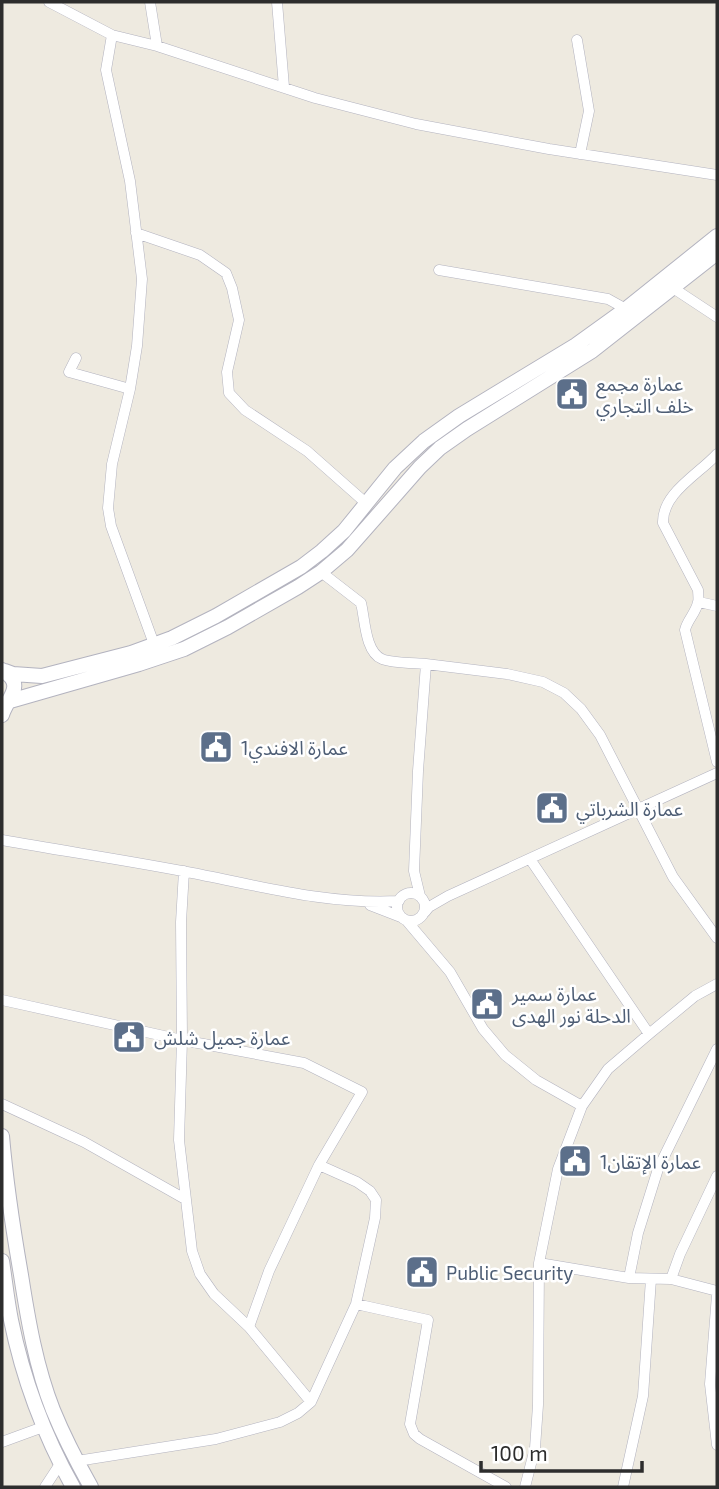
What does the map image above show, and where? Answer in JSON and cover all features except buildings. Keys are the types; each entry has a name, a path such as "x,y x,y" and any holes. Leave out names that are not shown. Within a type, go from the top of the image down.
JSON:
{"main road":[{"path":"3,671 42,676 155,645 216,616 301,567 344,531 395,468 424,441 459,416 576,345 717,236"},
{"path":"4,707 184,649 228,627 321,572 347,550 419,467 440,448 592,351 717,253"},
{"path":"3,671 13,682 14,689 4,707"},
{"path":"2,1136 22,1282 39,1365 52,1408 90,1487"},
{"path":"2,1261 4,1286 25,1374 43,1427 73,1487"}],"street":[{"path":"49,2 112,35 157,46 315,97 416,124 580,154 717,175"},
{"path":"150,2 157,46"},
{"path":"277,2 285,87"},
{"path":"112,35 106,70 130,181 142,279 137,346 112,464 108,508 111,526 155,645"},
{"path":"577,40 589,111 580,154"},
{"path":"136,233 200,255 226,273 239,320 227,372 229,393 245,410 307,451 367,504"},
{"path":"439,270 608,299 626,309"},
{"path":"673,288 717,317"},
{"path":"76,358 69,372 130,389"},
{"path":"717,454 673,496 663,513 663,523 698,590 699,602 685,630 717,762"},
{"path":"321,572 361,603 372,652 381,659 507,674 543,682 564,693 581,709 600,735 673,877 717,938"},
{"path":"699,602 717,606"},
{"path":"426,664 414,871 426,907 424,914 429,947"},
{"path":"356,901 400,899 410,893 437,900 717,773"},
{"path":"2,840 276,890 356,901 415,921 429,907 448,896"},
{"path":"530,859 649,1034"},
{"path":"414,871 407,890 400,899 398,910 404,919 450,972 483,1029 505,1055 536,1080 582,1106"},
{"path":"184,872 179,1140 192,1251 200,1274 214,1294 248,1327 311,1402"},
{"path":"525,1487 535,1448 538,1405 539,1263 558,1170 582,1106 608,1069 695,996 717,984"},
{"path":"2,1000 181,1040 304,1063 362,1092 319,1165 269,1271 248,1327"},
{"path":"629,1279 638,1233 658,1169 717,1049"},
{"path":"2,1104 83,1142 185,1199"},
{"path":"77,1461 216,1439 280,1422 298,1413 311,1402 356,1304 375,1218 376,1200 370,1191 357,1182 319,1165"},
{"path":"671,1279 717,1176"},
{"path":"539,1263 629,1279 671,1279 717,1293 710,1384 717,1444"},
{"path":"623,1487 643,1395 651,1279"},
{"path":"356,1304 428,1320 410,1423 414,1434 506,1487"},
{"path":"2,1442 43,1427"},
{"path":"45,1487 60,1464"}],"place":[{"name":"عمارة مجمع خلف التجاري","path":"572,394"},
{"name":"عمارة الافندي1","path":"216,747"},
{"name":"عمارة الشرباتي","path":"552,808"},
{"name":"عمارة سمير الدحلة نور الهدى","path":"487,1004"},
{"name":"عمارة جميل شلش","path":"129,1037"},
{"name":"عمارة الإتقان1","path":"575,1161"},
{"name":"Public Security","path":"422,1272"}]}
